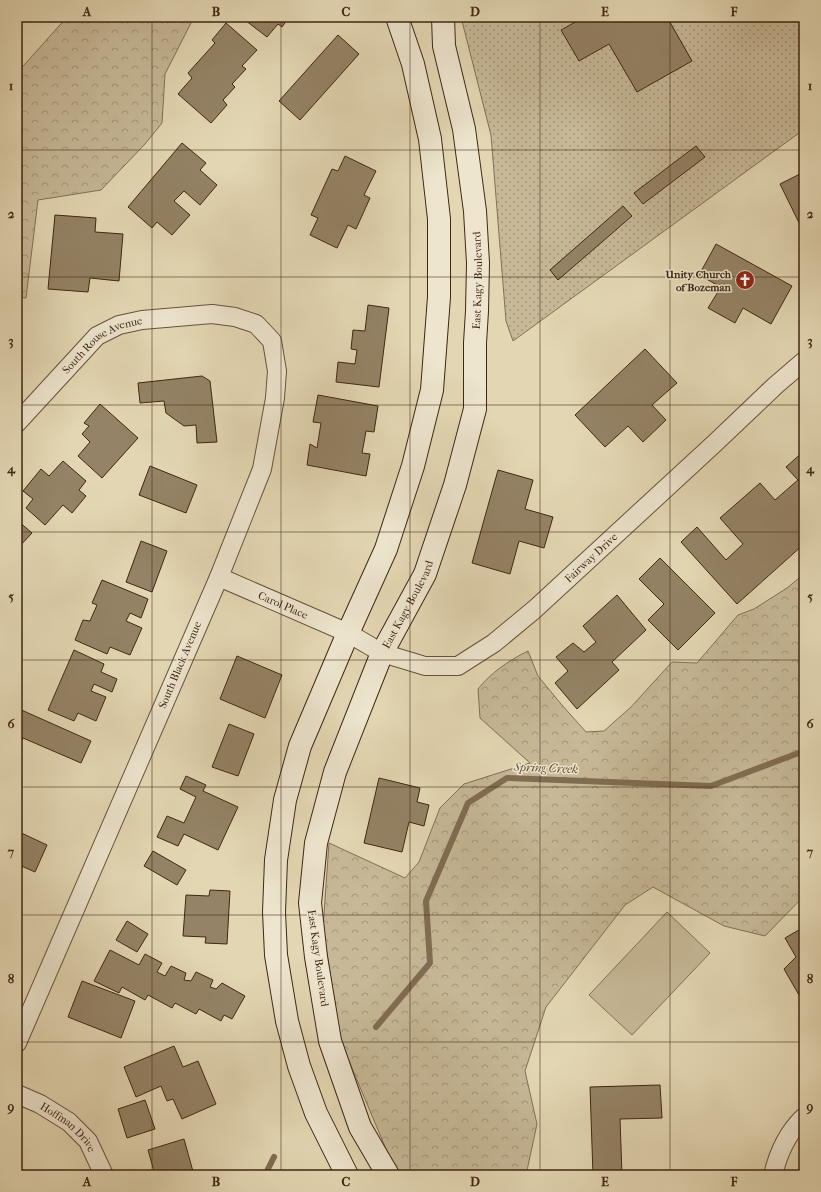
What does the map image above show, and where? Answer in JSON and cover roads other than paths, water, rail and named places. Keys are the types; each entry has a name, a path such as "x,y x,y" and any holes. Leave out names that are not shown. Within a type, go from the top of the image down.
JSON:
{"main road":[{"path":"348,1175 316,1114 299,1066 287,1021 276,955 274,912 276,860 285,800 300,746 348,633 386,549 413,466 432,390 439,297 439,219 430,139 413,64 397,17"},
{"name":"East Kagy Boulevard","path":"388,1175 360,1127 330,1041 316,957 310,903 316,843 336,772 382,654 425,574 455,486 475,409 475,343 478,263 475,211 464,129 444,46 443,17"}],"street":[{"name":"South Rouse Avenue","path":"17,423 97,336 119,325 142,320 212,314"},
{"name":"South Black Avenue","path":"17,1043 218,577 262,469 275,398 277,371 272,341 256,324 234,317 212,314"},
{"name":"Fairway Drive","path":"348,633 382,654 425,666 458,666 494,643 535,609 776,385 804,361"},
{"name":"Carol Place","path":"218,577 348,633"},
{"name":"Hoffman Drive","path":"17,1094 40,1104 69,1122 88,1141 104,1175"},
{"path":"773,1175 783,1147 796,1124 804,1116"}],"waterway":[{"name":"Spring Creek","path":"376,1027 430,963 426,901 468,803 507,778 711,786 804,751"},
{"name":"Spring Creek","path":"265,1175 274,1157"}],"place":[{"name":"Unity Church of Bozeman","path":"745,280"}]}
